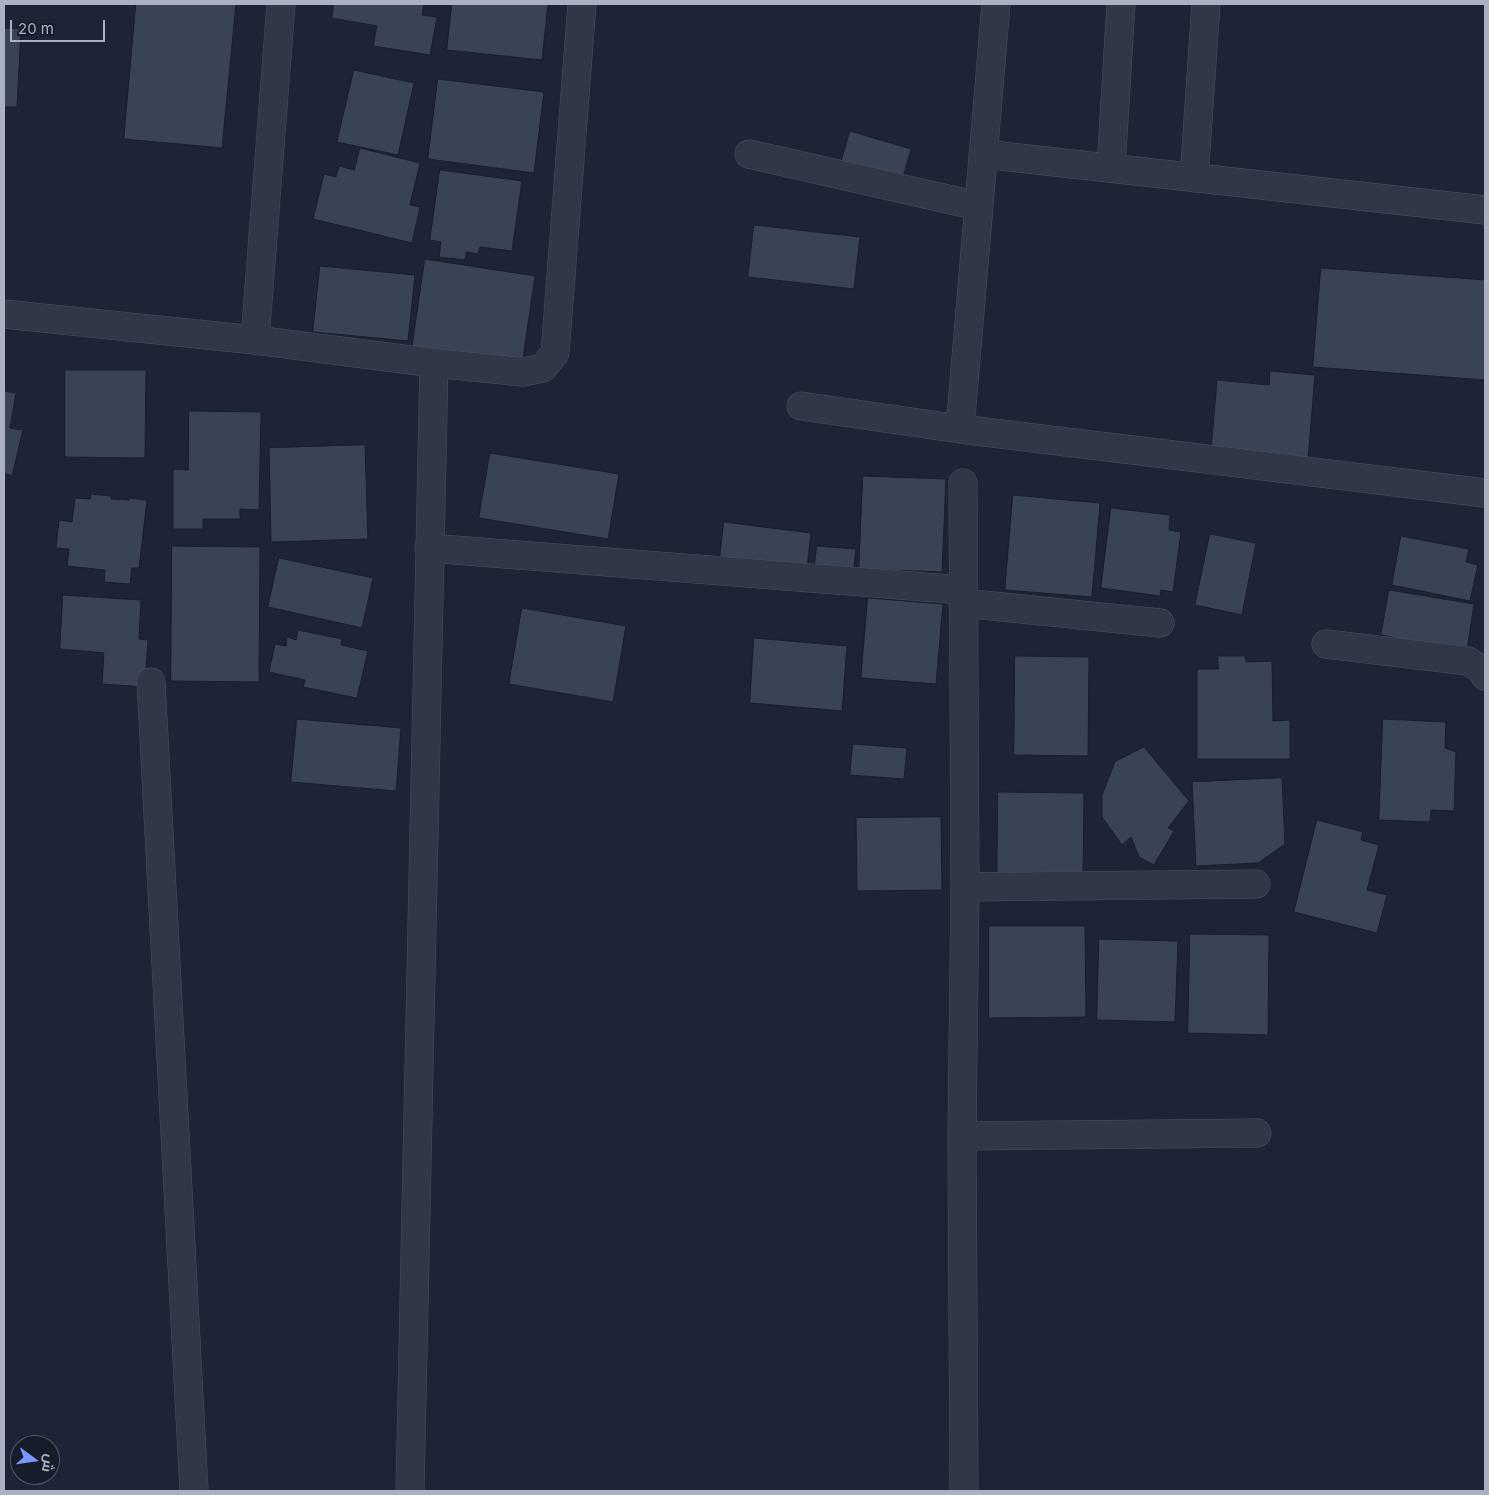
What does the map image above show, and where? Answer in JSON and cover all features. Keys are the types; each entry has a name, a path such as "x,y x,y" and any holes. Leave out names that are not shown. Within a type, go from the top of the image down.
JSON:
{"street":[{"path":"255,340 281,4"},
{"path":"4,314 255,340 434,364 523,372 543,368 555,353 582,4"},
{"path":"960,429 996,4"},
{"path":"1111,168 1121,4"},
{"path":"1194,178 1206,4"},
{"path":"749,154 978,206"},
{"path":"983,154 1485,210"},
{"path":"410,1491 434,364"},
{"path":"802,406 960,429 1485,493"},
{"path":"963,483 965,887 962,1136 964,1491"},
{"path":"429,548 963,597 1160,623"},
{"path":"1326,644 1468,662 1483,671 1485,676"},
{"path":"151,682 194,1491"},
{"path":"965,887 1256,884"},
{"path":"962,1136 1257,1133"}],"building":[{"path":"136,4 236,4 222,148 124,139"},
{"path":"334,4 424,4 422,15 437,17 430,55 373,46 377,26 332,18"},
{"path":"452,4 548,4 542,60 447,50"},
{"path":"4,28 21,29 17,107 4,107"},
{"path":"354,70 414,83 398,155 337,142"},
{"path":"438,79 544,92 534,173 428,159"},
{"path":"850,131 911,149 901,184 840,166"},
{"path":"360,148 420,163 410,205 420,207 412,243 313,219 324,174 336,177 339,166 354,170"},
{"path":"440,170 522,181 512,251 480,247 478,254 466,252 465,260 439,257 441,242 430,240"},
{"path":"754,225 860,237 854,289 748,277"},
{"path":"425,259 535,276 522,365 412,348"},
{"path":"320,266 415,275 408,341 313,332"},
{"path":"1321,268 1485,280 1485,380 1313,367"},
{"path":"65,370 146,370 145,458 65,457"},
{"path":"1270,371 1315,375 1308,460 1211,451 1217,380 1269,385"},
{"path":"4,391 16,393 10,428 23,430 12,476 4,473"},
{"path":"189,411 261,412 259,510 240,509 240,519 203,519 203,529 173,529 173,469 188,470"},
{"path":"365,445 368,539 271,542 269,448"},
{"path":"490,453 619,474 608,539 479,518"},
{"path":"863,476 946,479 942,572 859,569"},
{"path":"91,494 111,496 111,499 147,500 139,568 132,568 130,584 104,582 105,570 67,566 69,549 56,548 59,520 72,522 75,498 90,499"},
{"path":"1013,495 1100,503 1092,597 1005,590"},
{"path":"1111,508 1170,515 1169,530 1181,532 1173,592 1161,590 1160,596 1101,588"},
{"path":"724,522 811,533 807,568 720,557"},
{"path":"1210,534 1256,543 1242,615 1195,605"},
{"path":"1401,536 1469,549 1466,562 1478,565 1470,601 1392,585"},
{"path":"172,546 260,547 259,682 171,681"},
{"path":"817,546 856,549 853,574 814,570"},
{"path":"279,558 373,578 362,628 268,607"},
{"path":"1389,590 1474,604 1467,650 1399,647 1400,639 1381,635"},
{"path":"63,595 141,600 139,639 148,640 145,687 102,684 104,653 60,649"},
{"path":"868,598 943,604 936,684 861,678"},
{"path":"522,608 626,626 613,702 509,684"},
{"path":"298,630 342,639 341,645 368,651 357,698 303,687 305,680 269,672 275,644 286,646 287,637 296,640"},
{"path":"754,638 847,646 842,711 750,703"},
{"path":"1015,656 1089,657 1088,756 1014,755"},
{"path":"1218,656 1245,656 1246,662 1272,661 1273,721 1290,720 1290,759 1197,759 1197,669 1218,669"},
{"path":"297,719 401,728 396,791 291,782"},
{"path":"1383,719 1446,722 1445,748 1456,752 1454,811 1431,810 1430,822 1379,820"},
{"path":"853,744 907,748 904,779 850,775"},
{"path":"1144,747 1189,801 1168,828 1174,831 1154,865 1139,857 1131,837 1122,845 1102,817 1102,795 1115,762"},
{"path":"1282,778 1285,844 1258,863 1196,866 1192,782"},
{"path":"998,792 1084,793 1083,878 997,877"},
{"path":"941,817 942,890 857,891 856,818"},
{"path":"1317,820 1363,832 1361,840 1379,845 1367,890 1387,895 1377,933 1294,912"},
{"path":"989,926 1085,926 1086,1017 989,1018"},
{"path":"1190,934 1269,935 1268,1035 1188,1033"},
{"path":"1099,939 1178,941 1175,1022 1097,1020"}]}
